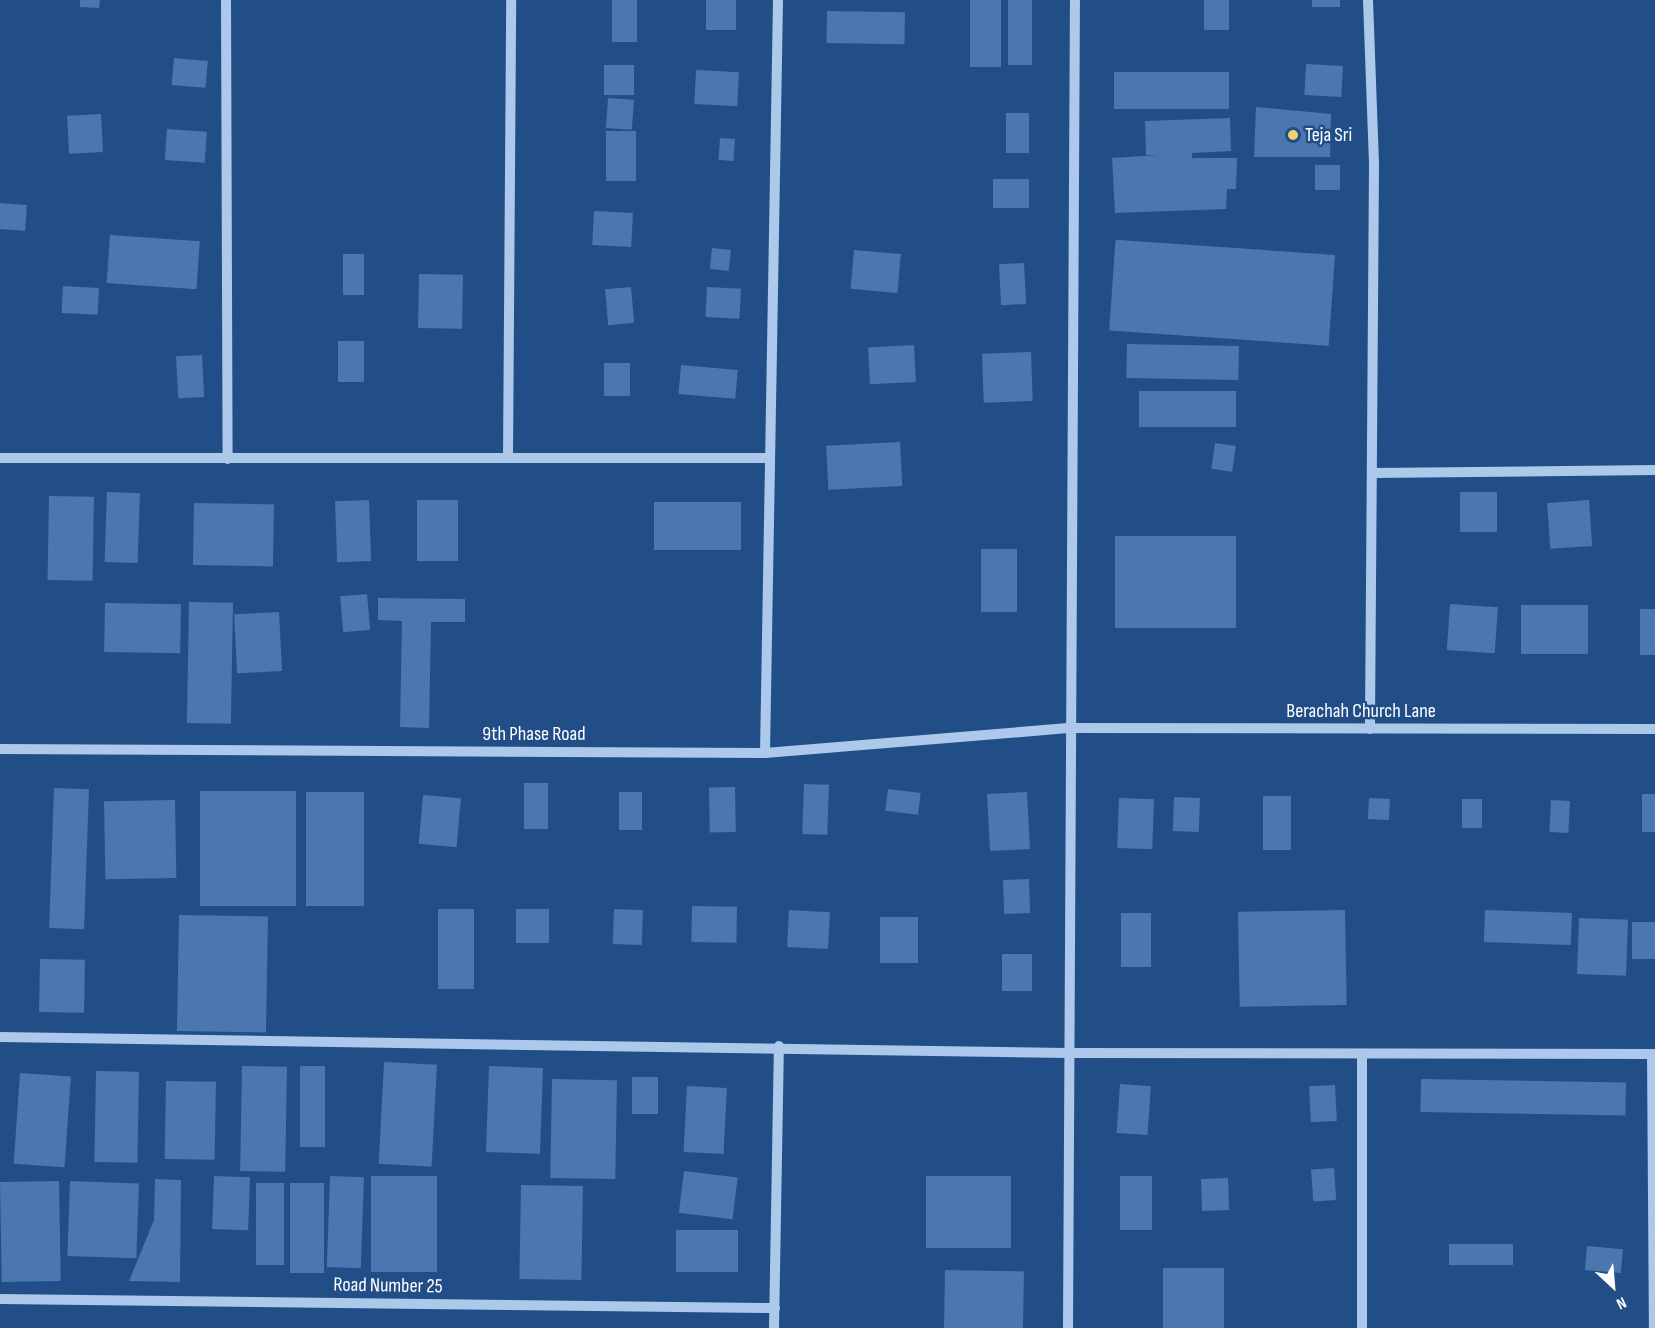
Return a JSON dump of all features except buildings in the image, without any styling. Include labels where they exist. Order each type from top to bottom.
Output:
[{"type":"street","points":[[226,0],[228,459]]},
{"type":"street","points":[[508,459],[511,0]]},
{"type":"street","points":[[765,753],[778,0]]},
{"type":"street","points":[[1068,1328],[1068,728],[1075,0]]},
{"type":"street","points":[[1368,0],[1372,473],[1370,729]]},
{"type":"street","points":[[0,458],[769,458]]},
{"type":"street","points":[[1372,473],[1655,470]]},
{"type":"street","name":"Berachah Church Lane","points":[[1068,728],[1655,729]]},
{"type":"street","name":"9th Phase Road","points":[[0,749],[765,753],[1068,728]]},
{"type":"street","points":[[0,1037],[779,1046],[1068,1053],[1653,1054],[1654,1328]]},
{"type":"street","points":[[774,1328],[779,1046]]},
{"type":"street","points":[[1362,1053],[1362,1328]]},
{"type":"street","name":"Road Number 25","points":[[0,1299],[775,1308]]},
{"type":"place","name":"Teja Sri","points":[[1293,135]]}]
